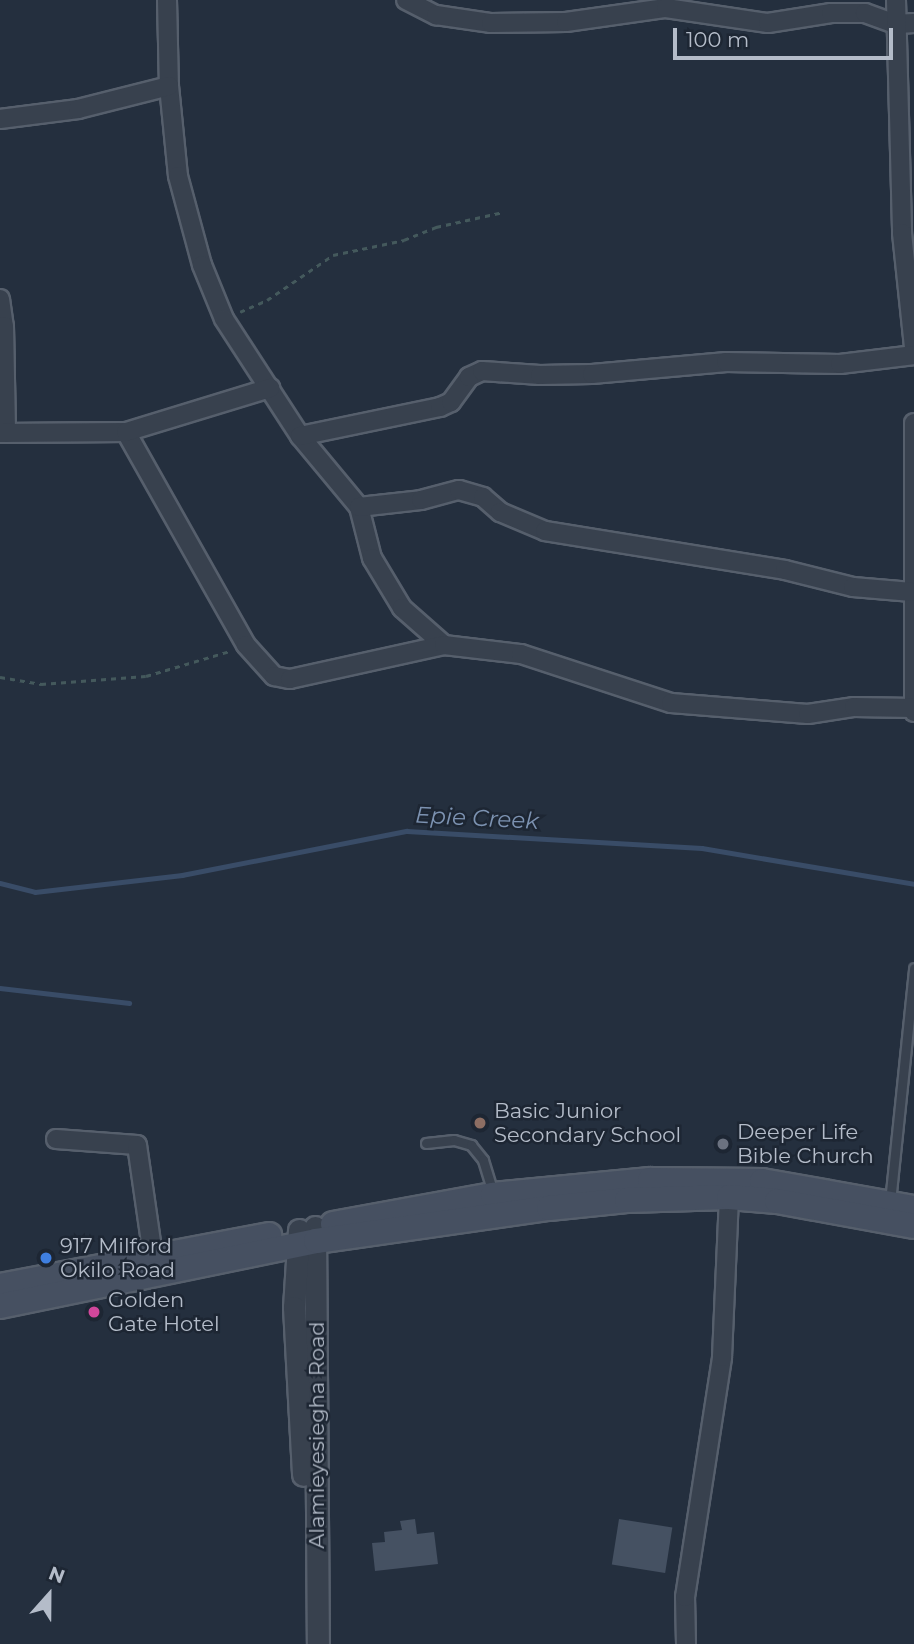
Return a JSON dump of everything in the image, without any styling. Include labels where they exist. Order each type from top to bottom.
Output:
[{"type":"main road","points":[[0,1306],[493,1195],[650,1180],[762,1181],[914,1208]]},
{"type":"main road","points":[[0,1286],[153,1256],[627,1200],[729,1197],[777,1201],[914,1226]]},
{"type":"street","points":[[167,0],[169,86],[178,176],[202,265],[224,319],[300,436],[359,507],[372,558],[402,608],[444,645]]},
{"type":"street","points":[[406,0],[436,15],[491,23],[566,22],[666,8],[768,23],[831,13],[865,13],[905,23]]},
{"type":"street","points":[[896,0],[905,23],[908,232],[914,347]]},
{"type":"street","points":[[0,119],[78,109],[169,86]]},
{"type":"street","points":[[0,299],[3,433],[126,432],[270,388]]},
{"type":"street","points":[[300,436],[440,407],[451,402],[469,377],[482,371],[540,376],[726,362],[840,364],[914,355]]},
{"type":"street","points":[[126,432],[246,645],[274,676],[290,679],[444,645],[521,654],[671,703],[808,713],[854,707],[914,710],[914,423]]},
{"type":"street","points":[[359,507],[421,500],[459,490],[483,498],[500,512],[545,531],[785,570],[853,587],[912,593]]},
{"type":"street","points":[[56,1139],[137,1145],[153,1256]]},
{"type":"street","points":[[687,1644],[685,1597],[722,1357],[729,1197]]},
{"type":"street","name":"Alamieyesiegha Road","points":[[307,1236],[294,1307],[306,1515],[307,1644]]},
{"type":"street","name":"Alamieyesiegha Road","points":[[307,1236],[318,1644]]},
{"type":"lane","points":[[890,1202],[914,968]]},
{"type":"lane","points":[[426,1143],[454,1140],[471,1145],[483,1160],[493,1195]]},
{"type":"path","points":[[224,319],[267,300],[333,256],[404,240],[436,228],[503,212]]},
{"type":"path","points":[[0,677],[41,684],[146,676],[200,662],[246,645]]},
{"type":"building","points":[[415,1519],[417,1534],[434,1532],[438,1564],[375,1571],[372,1543],[385,1542],[384,1532],[402,1530],[400,1521]]},
{"type":"building","points":[[619,1519],[672,1527],[665,1573],[612,1564]]},
{"type":"waterway","name":"Epie Creek","points":[[0,883],[35,892],[182,875],[407,831],[702,848],[914,884]]},
{"type":"waterway","points":[[0,988],[129,1003]]},
{"type":"place","name":"Basic Junior Secondary School","points":[[480,1123]]},
{"type":"place","name":"Deeper Life Bible Church","points":[[723,1144]]},
{"type":"place","name":"917 Milford Okilo Road","points":[[46,1258]]},
{"type":"place","name":"Golden Gate Hotel","points":[[94,1312]]}]
